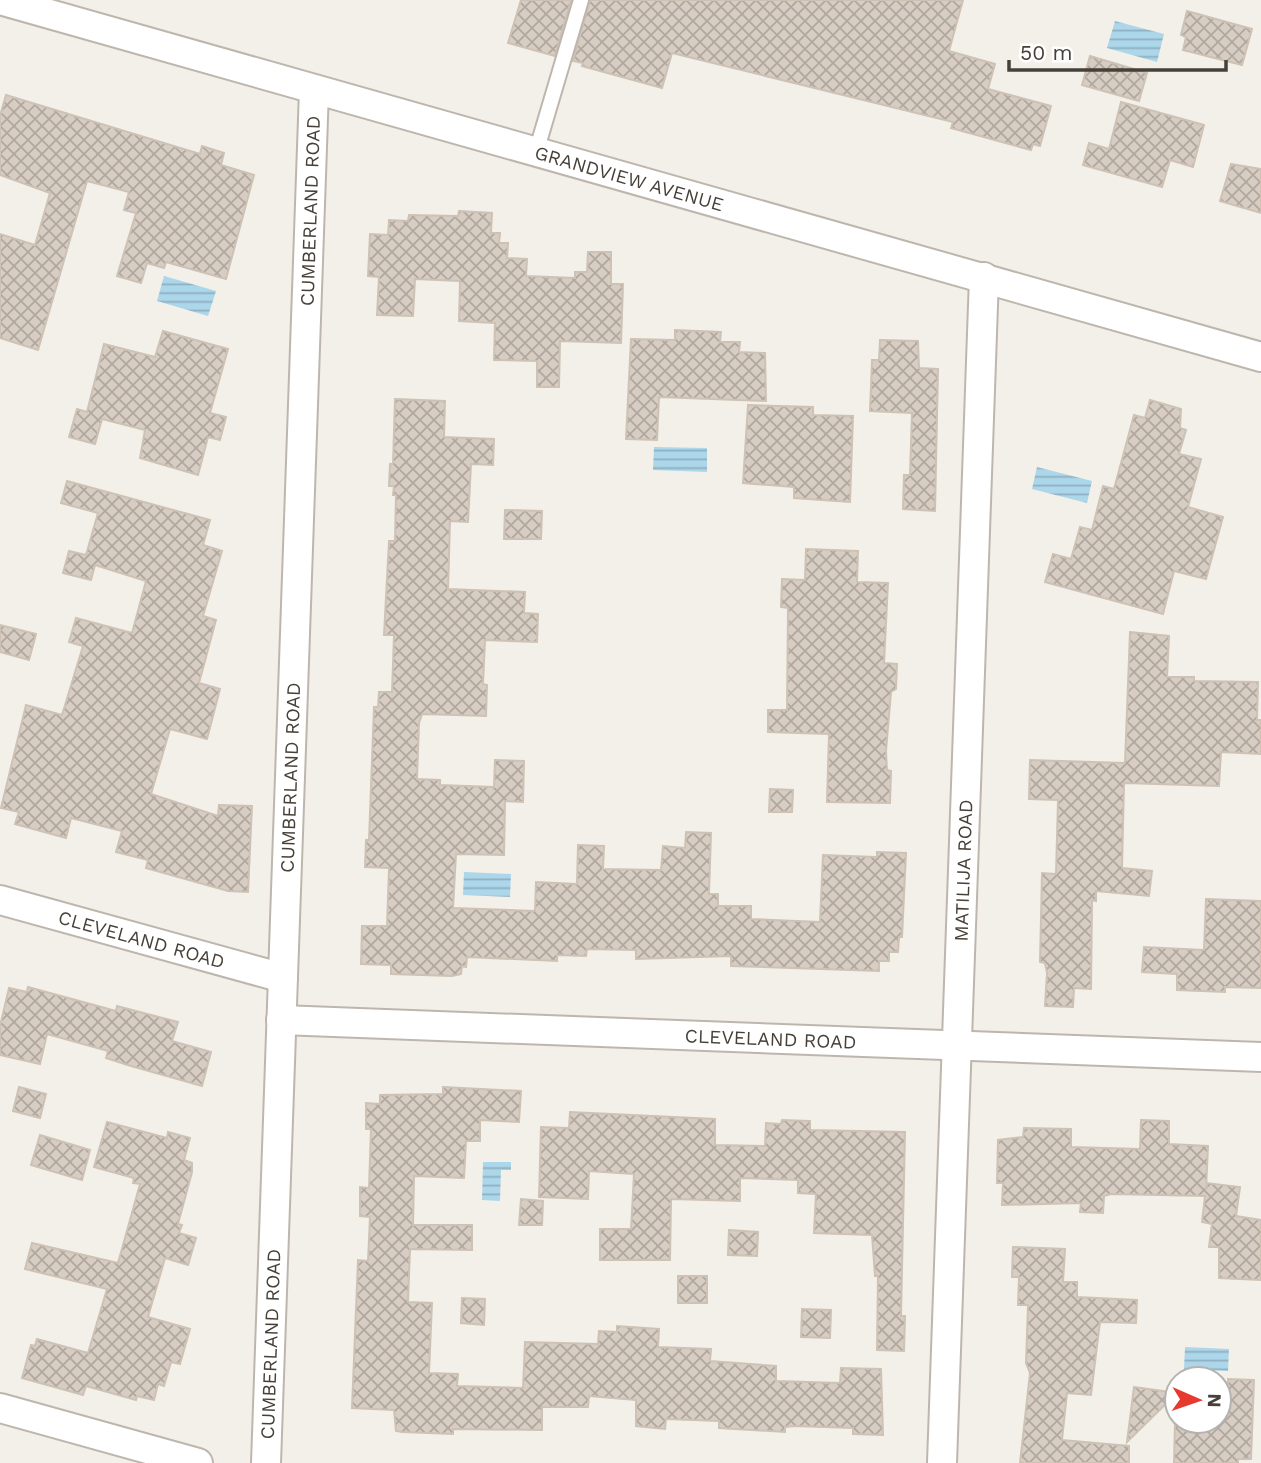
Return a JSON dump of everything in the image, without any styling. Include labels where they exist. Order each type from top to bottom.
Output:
[{"type":"street","name":"GRANDVIEW AVENUE","points":[[0,0],[1261,357]]},
{"type":"street","name":"CUMBERLAND ROAD","points":[[266,1463],[314,90]]},
{"type":"street","name":"MATILIJA ROAD","points":[[942,1463],[984,277]]},
{"type":"street","name":"CLEVELAND ROAD","points":[[0,900],[283,978]]},
{"type":"street","name":"CLEVELAND ROAD","points":[[281,1020],[1261,1056]]},
{"type":"street","points":[[0,1408],[198,1463]]},
{"type":"lane","points":[[536,152],[581,0]]},
{"type":"water","points":[[1115,21],[1164,34],[1157,62],[1107,48]]},
{"type":"water","points":[[164,276],[216,291],[208,316],[157,301]]},
{"type":"water","points":[[654,447],[707,448],[707,472],[653,470]]},
{"type":"water","points":[[1037,467],[1092,481],[1087,503],[1032,489]]},
{"type":"water","points":[[464,872],[511,874],[510,897],[463,895]]},
{"type":"water","points":[[483,1162],[511,1162],[511,1170],[501,1170],[500,1201],[482,1200]]},
{"type":"water","points":[[1185,1347],[1229,1349],[1228,1365],[1184,1365]]},
{"type":"building","points":[[521,0],[571,0],[555,56],[508,43]]},
{"type":"building","points":[[590,0],[963,0],[949,51],[995,64],[988,89],[1051,106],[1040,146],[1033,144],[1031,150],[951,128],[953,122],[672,53],[662,88],[582,66],[583,63],[573,61]]},
{"type":"building","points":[[1187,11],[1252,29],[1242,65],[1183,50],[1186,37],[1181,35]]},
{"type":"building","points":[[1090,56],[1147,73],[1139,101],[1082,85]]},
{"type":"building","points":[[6,95],[200,154],[202,146],[224,153],[221,165],[254,175],[226,279],[166,262],[164,268],[147,263],[141,283],[117,276],[136,213],[124,210],[129,192],[87,181],[38,350],[0,338],[0,234],[35,245],[50,193],[0,175],[0,116]]},
{"type":"building","points":[[1121,102],[1204,125],[1193,167],[1170,160],[1162,187],[1083,165],[1089,143],[1109,149]]},
{"type":"building","points":[[1231,164],[1261,169],[1261,213],[1220,201]]},
{"type":"building","points":[[459,211],[492,213],[491,233],[500,233],[499,243],[508,243],[507,258],[527,259],[526,276],[575,278],[575,272],[587,272],[588,252],[611,252],[611,284],[623,284],[621,343],[560,341],[559,387],[537,387],[537,361],[494,360],[495,323],[459,321],[460,281],[415,279],[413,316],[377,315],[379,277],[368,276],[370,234],[388,235],[389,220],[408,221],[409,215],[458,216]]},
{"type":"building","points":[[675,330],[721,332],[720,342],[740,342],[739,352],[765,353],[766,401],[659,397],[657,440],[626,439],[631,339],[675,340]]},
{"type":"building","points":[[163,331],[228,349],[210,413],[226,417],[220,440],[208,437],[198,475],[140,458],[145,430],[102,419],[95,444],[69,437],[77,409],[87,412],[104,344],[155,357]]},
{"type":"building","points":[[880,340],[918,341],[919,368],[938,369],[935,511],[903,509],[904,475],[910,475],[912,413],[870,411],[872,360],[879,360]]},
{"type":"building","points":[[395,399],[445,401],[444,437],[494,439],[493,465],[471,464],[468,522],[450,521],[448,589],[525,592],[524,613],[538,614],[537,642],[485,640],[483,684],[487,685],[486,716],[422,714],[419,723],[417,779],[440,780],[440,785],[494,787],[495,760],[524,761],[523,802],[505,801],[504,855],[456,854],[453,908],[535,911],[536,882],[577,884],[578,845],[604,846],[603,869],[661,870],[663,846],[685,848],[686,832],[711,833],[709,894],[718,894],[718,906],[751,906],[751,919],[820,922],[823,855],[877,857],[877,852],[906,853],[902,937],[899,937],[898,952],[889,952],[889,961],[879,961],[879,971],[731,966],[731,956],[636,959],[636,950],[587,949],[586,956],[557,955],[557,961],[467,957],[466,967],[462,966],[461,974],[452,976],[391,974],[391,965],[361,964],[362,926],[387,926],[389,868],[365,867],[366,840],[369,840],[374,707],[378,707],[379,692],[392,692],[394,635],[384,635],[389,541],[395,541],[396,495],[393,495],[394,486],[389,486],[390,464],[393,464]]},
{"type":"building","points":[[1150,400],[1181,409],[1180,428],[1186,430],[1179,454],[1201,459],[1188,507],[1223,517],[1206,579],[1174,571],[1163,614],[1045,582],[1053,554],[1071,559],[1080,527],[1092,530],[1103,486],[1114,489],[1134,415],[1145,418]]},
{"type":"building","points":[[748,405],[813,407],[813,415],[853,416],[850,502],[794,498],[794,487],[743,483]]},
{"type":"building","points":[[67,481],[210,520],[203,545],[222,551],[203,616],[216,620],[199,683],[220,689],[207,739],[170,729],[151,794],[218,816],[219,805],[252,806],[248,892],[228,891],[146,868],[148,860],[116,852],[122,831],[71,818],[66,838],[15,824],[19,812],[1,808],[26,705],[62,715],[83,646],[69,642],[76,618],[132,633],[146,581],[95,565],[91,580],[63,573],[69,551],[86,555],[98,513],[61,503]]},
{"type":"building","points":[[505,510],[542,511],[541,539],[504,539]]},
{"type":"building","points":[[806,549],[858,551],[857,582],[888,583],[884,663],[897,664],[896,689],[891,692],[886,751],[887,770],[891,771],[890,803],[827,802],[829,734],[768,732],[768,710],[787,710],[788,608],[781,607],[782,579],[805,580]]},
{"type":"building","points":[[0,625],[36,634],[29,660],[0,652]]},
{"type":"building","points":[[1130,632],[1169,636],[1167,677],[1194,677],[1194,681],[1258,682],[1257,720],[1261,720],[1261,754],[1221,752],[1219,786],[1124,783],[1122,868],[1152,871],[1149,896],[1096,891],[1096,901],[1092,900],[1091,989],[1074,988],[1073,1007],[1045,1006],[1047,973],[1045,963],[1040,962],[1042,873],[1056,874],[1058,800],[1029,799],[1030,760],[1125,763]]},
{"type":"building","points":[[770,789],[793,790],[792,812],[769,812]]},
{"type":"building","points":[[1206,899],[1261,901],[1261,988],[1225,987],[1225,992],[1177,990],[1177,974],[1142,972],[1144,947],[1204,950]]},
{"type":"building","points":[[28,987],[116,1011],[117,1006],[178,1022],[172,1041],[211,1052],[202,1086],[106,1058],[108,1051],[47,1034],[40,1064],[0,1055],[0,1026],[9,988],[27,992]]},
{"type":"building","points":[[19,1087],[46,1094],[40,1118],[13,1111]]},
{"type":"building","points":[[443,1087],[521,1091],[519,1122],[480,1120],[480,1141],[466,1141],[464,1178],[414,1176],[413,1225],[472,1225],[472,1250],[410,1249],[408,1302],[432,1303],[429,1373],[458,1374],[457,1386],[523,1388],[525,1342],[598,1344],[599,1331],[617,1332],[617,1326],[659,1329],[658,1347],[711,1349],[710,1361],[776,1366],[776,1381],[840,1383],[841,1368],[881,1369],[883,1435],[853,1434],[853,1428],[794,1426],[785,1427],[785,1432],[719,1428],[719,1421],[666,1419],[665,1429],[636,1426],[636,1400],[589,1396],[588,1407],[542,1407],[542,1430],[453,1429],[453,1434],[402,1432],[396,1431],[394,1410],[352,1408],[358,1260],[368,1261],[370,1217],[360,1216],[360,1187],[369,1188],[371,1129],[366,1129],[366,1103],[380,1104],[380,1095],[443,1094]]},
{"type":"building","points":[[570,1112],[715,1119],[715,1145],[765,1146],[766,1123],[781,1124],[782,1120],[810,1121],[810,1130],[905,1132],[901,1316],[905,1316],[904,1351],[877,1350],[878,1276],[875,1276],[872,1235],[814,1233],[816,1194],[798,1193],[798,1180],[740,1178],[740,1201],[671,1199],[670,1260],[600,1260],[600,1229],[631,1229],[634,1174],[589,1171],[588,1199],[539,1197],[541,1127],[569,1128]]},
{"type":"building","points":[[1141,1120],[1169,1121],[1169,1144],[1208,1146],[1206,1190],[1207,1183],[1240,1187],[1236,1216],[1261,1220],[1261,1280],[1219,1278],[1219,1247],[1209,1247],[1212,1224],[1202,1222],[1205,1196],[1111,1194],[1104,1196],[1103,1213],[1080,1212],[1081,1203],[1002,1205],[1003,1183],[997,1183],[998,1140],[1023,1137],[1024,1128],[1071,1129],[1071,1147],[1140,1149]]},
{"type":"building","points":[[107,1122],[167,1138],[168,1132],[190,1138],[184,1160],[192,1163],[192,1172],[178,1224],[182,1225],[179,1233],[196,1238],[188,1265],[165,1258],[148,1317],[190,1329],[180,1364],[171,1362],[164,1386],[158,1384],[154,1400],[137,1396],[136,1400],[86,1386],[83,1395],[22,1378],[31,1345],[35,1346],[37,1339],[88,1353],[107,1289],[25,1269],[32,1243],[118,1263],[140,1184],[133,1183],[134,1178],[94,1167]]},
{"type":"building","points":[[40,1135],[90,1150],[82,1180],[31,1165]]},
{"type":"building","points":[[521,1199],[543,1201],[542,1225],[519,1225]]},
{"type":"building","points":[[729,1230],[758,1232],[757,1256],[728,1255]]},
{"type":"building","points":[[1013,1247],[1065,1249],[1063,1282],[1077,1282],[1077,1297],[1137,1300],[1136,1323],[1100,1322],[1091,1395],[1067,1393],[1062,1440],[1129,1446],[1129,1463],[1020,1463],[1030,1373],[1026,1363],[1028,1305],[1018,1305],[1019,1277],[1012,1277]]},
{"type":"building","points":[[678,1276],[707,1276],[707,1303],[678,1303]]},
{"type":"building","points":[[462,1298],[485,1299],[484,1325],[461,1323]]},
{"type":"building","points":[[802,1309],[831,1310],[830,1338],[801,1337]]},
{"type":"building","points":[[1233,1379],[1254,1380],[1251,1459],[1238,1459],[1238,1463],[1174,1463],[1175,1435],[1233,1435]]},
{"type":"building","points":[[1134,1387],[1163,1391],[1163,1407],[1127,1442]]}]
